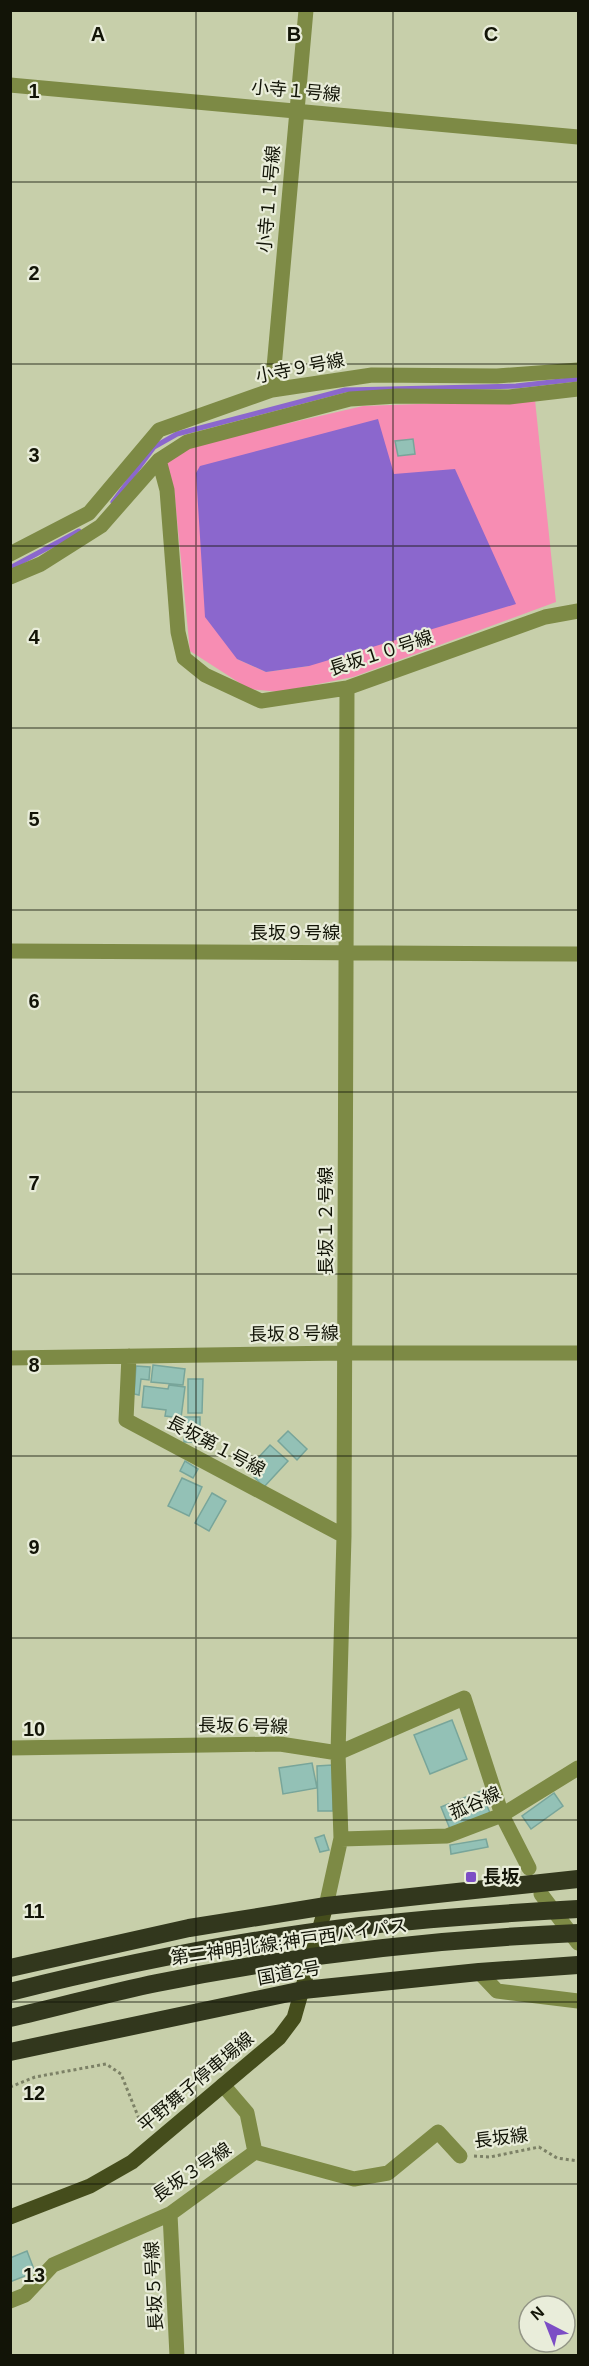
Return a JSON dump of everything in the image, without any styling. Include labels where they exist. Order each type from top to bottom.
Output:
[{"type":"highway","points":[[10,1968],[189,1928],[326,1906],[579,1878]]},
{"type":"highway","name":"第二神明北線;神戸西バイパス","points":[[10,1992],[154,1958],[348,1928],[479,1915],[579,1909]]},
{"type":"highway","name":"第二神明北線;神戸西バイパス","points":[[10,2018],[156,1983],[250,1966],[366,1949],[574,1928]]},
{"type":"highway","name":"国道2号","points":[[10,2052],[303,1990],[479,1972],[579,1965]]},
{"type":"main road","name":"平野舞子停車場線","points":[[10,2217],[90,2186],[132,2162],[279,2038],[294,2018],[326,1906]]},
{"type":"street","name":"小寺１１号線","points":[[272,390],[306,10]]},
{"type":"street","name":"小寺１号線","points":[[10,86],[579,137]]},
{"type":"street","name":"小寺９号線","points":[[10,554],[89,513],[159,430],[272,390],[372,375],[398,386],[579,370]]},
{"type":"street","points":[[10,577],[41,564],[101,526],[159,460],[187,442],[398,386],[509,397],[579,389]]},
{"type":"street","name":"長坂１０号線","points":[[159,460],[167,490],[178,632],[184,658],[205,675],[261,700],[347,688],[545,617],[579,611]]},
{"type":"street","name":"長坂１２号線","points":[[326,1906],[341,1839],[338,1753],[344,1536],[347,688]]},
{"type":"street","name":"長坂９号線","points":[[10,951],[579,954]]},
{"type":"street","name":"長坂８号線","points":[[10,1358],[344,1353],[579,1353]]},
{"type":"street","name":"長坂第１号線","points":[[129,1356],[126,1420],[344,1536]]},
{"type":"street","points":[[338,1753],[464,1698],[502,1815],[529,1868]]},
{"type":"street","name":"長坂６号線","points":[[10,1748],[280,1744],[338,1753]]},
{"type":"street","name":"菰谷線","points":[[341,1839],[447,1836],[502,1815],[579,1768]]},
{"type":"street","points":[[541,1894],[574,1928],[579,1943]]},
{"type":"street","points":[[479,1972],[497,1991],[579,2001]]},
{"type":"street","points":[[223,2085],[247,2113],[255,2152]]},
{"type":"street","name":"長坂３号線","points":[[10,2301],[25,2295],[53,2265],[170,2214],[255,2152],[354,2179],[388,2173],[438,2132],[460,2156]]},
{"type":"street","name":"長坂５号線","points":[[170,2214],[177,2355]]},
{"type":"path","points":[[10,2087],[35,2077],[106,2064],[121,2074],[150,2146]]},
{"type":"path","name":"長坂線","points":[[460,2156],[490,2157],[539,2147],[557,2158],[579,2161]]},
{"type":"shaded area","points":[[535,400],[556,602],[353,677],[279,692],[249,689],[190,651],[174,489],[166,460],[190,446],[363,406]],"holes":[[[237,659],[309,666],[266,672]]]},
{"type":"shaded area","points":[[378,419],[394,474],[455,469],[516,604],[309,666],[266,672],[237,659],[205,617],[196,473],[200,466]]},
{"type":"building","points":[[413,439],[415,454],[398,456],[395,441]]},
{"type":"building","points":[[153,1365],[185,1369],[183,1385],[151,1382]]},
{"type":"building","points":[[136,1366],[150,1367],[149,1380],[141,1379],[139,1395],[134,1394]]},
{"type":"building","points":[[188,1379],[203,1379],[202,1413],[188,1413]]},
{"type":"building","points":[[169,1385],[185,1387],[181,1418],[165,1416],[166,1410],[142,1407],[144,1386],[168,1389]]},
{"type":"building","points":[[184,1417],[200,1417],[200,1442],[184,1442]]},
{"type":"building","points":[[288,1431],[307,1449],[297,1460],[278,1441]]},
{"type":"building","points":[[270,1445],[288,1461],[264,1487],[247,1470]]},
{"type":"building","points":[[185,1461],[198,1469],[193,1478],[180,1471]]},
{"type":"building","points":[[182,1478],[202,1487],[189,1516],[168,1506]]},
{"type":"building","points":[[212,1493],[226,1501],[209,1531],[195,1523]]},
{"type":"building","points":[[452,1720],[467,1759],[430,1774],[414,1735]]},
{"type":"building","points":[[312,1763],[317,1788],[283,1794],[279,1768]]},
{"type":"building","points":[[332,1765],[333,1811],[318,1811],[317,1766]]},
{"type":"building","points":[[481,1791],[490,1813],[450,1829],[441,1807]]},
{"type":"building","points":[[554,1793],[563,1806],[531,1829],[522,1816]]},
{"type":"building","points":[[324,1835],[329,1850],[320,1852],[315,1838]]},
{"type":"building","points":[[486,1839],[488,1847],[451,1854],[450,1845]]},
{"type":"building","points":[[27,2251],[35,2272],[10,2282],[10,2258]]},
{"type":"waterway","points":[[113,502],[154,447],[177,434],[345,390],[516,386],[578,379]]},
{"type":"waterway","points":[[10,568],[79,531]]},
{"type":"place","name":"長坂","points":[[471,1877]]}]
